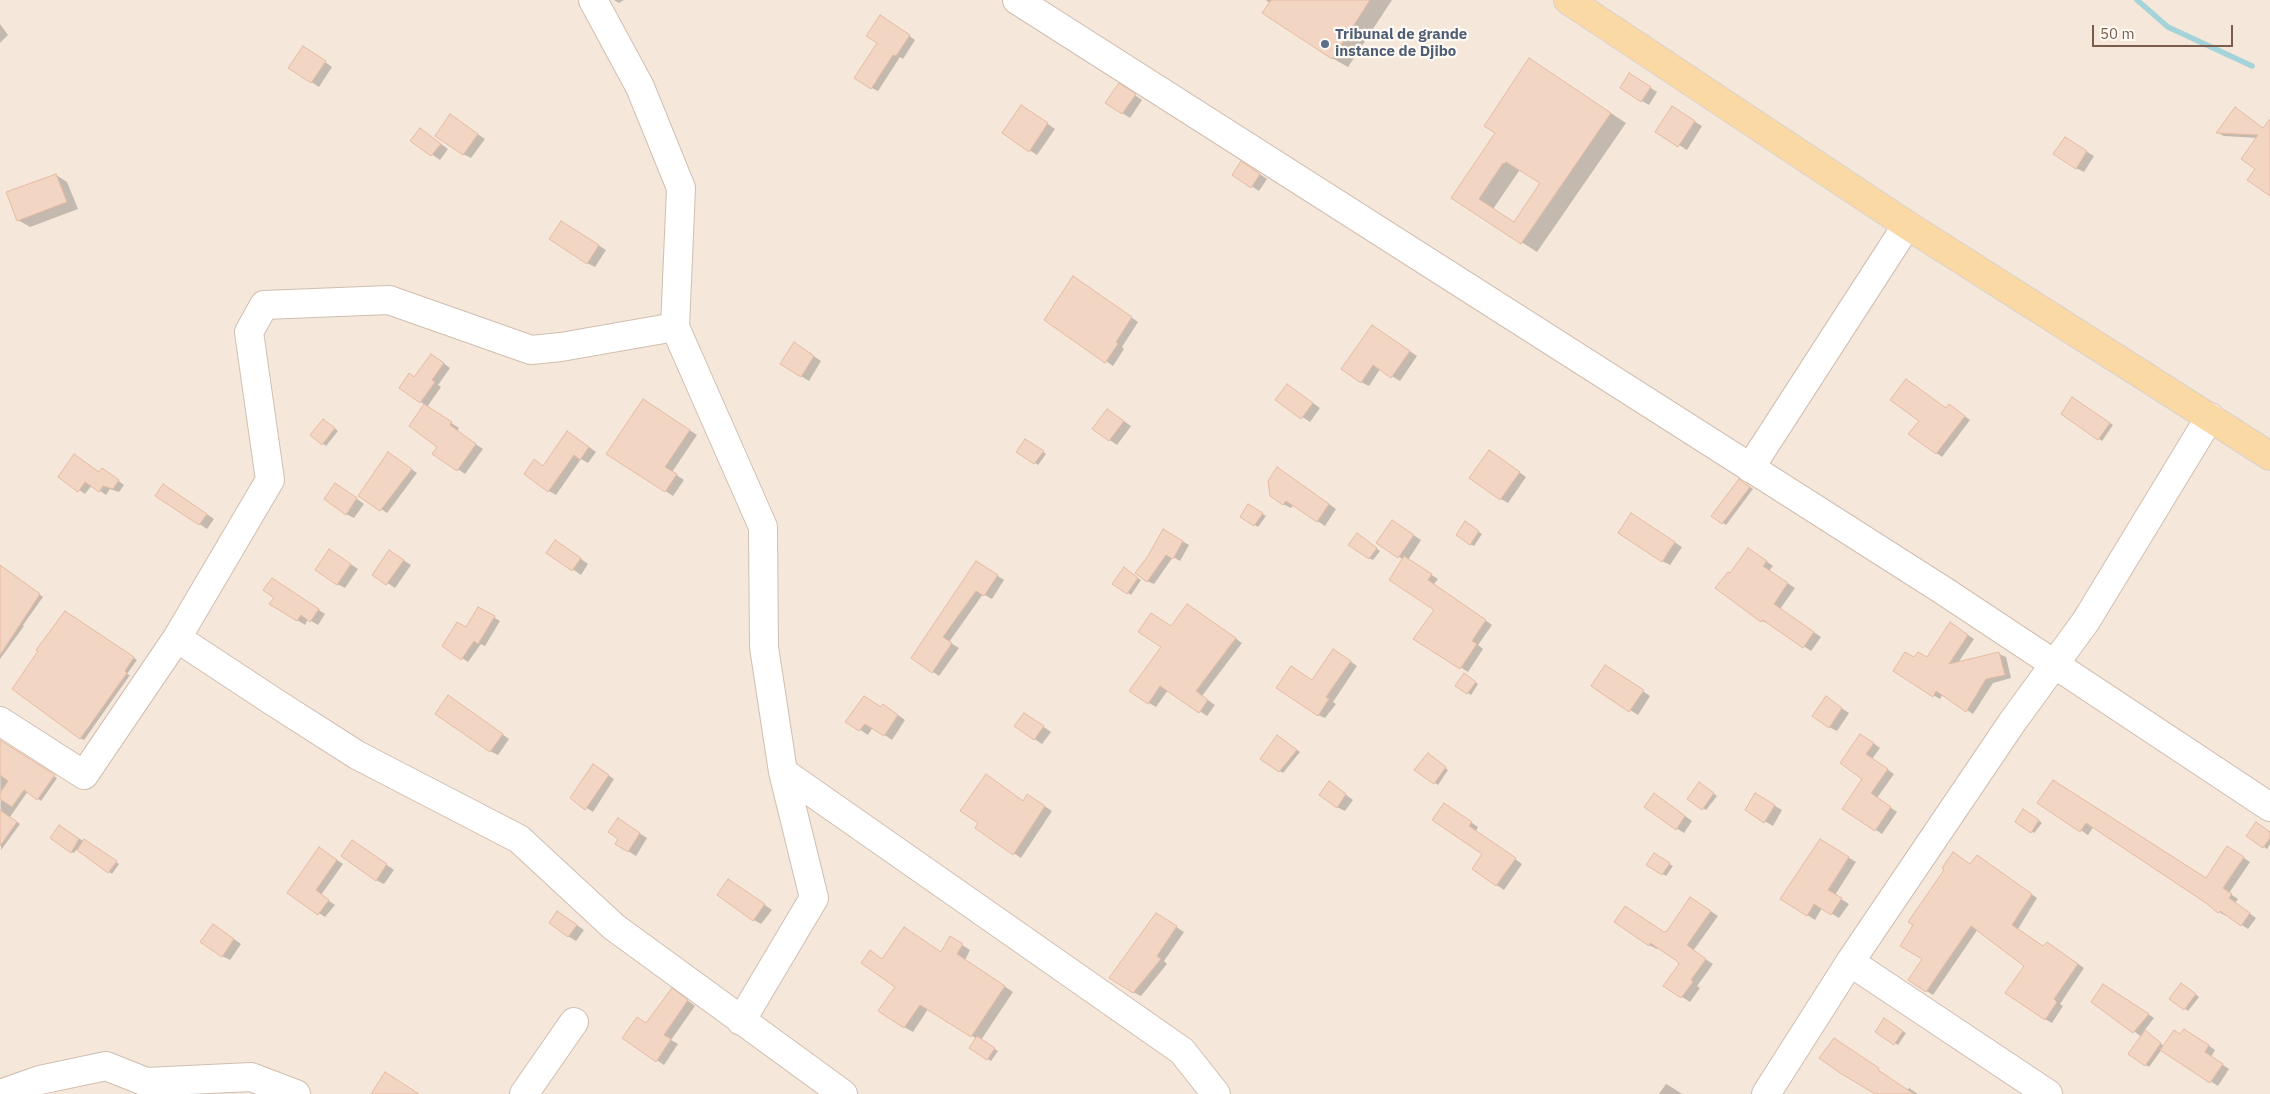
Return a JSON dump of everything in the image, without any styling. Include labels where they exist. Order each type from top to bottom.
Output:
[{"type":"main road","points":[[1568,0],[1907,225],[2270,456]]},
{"type":"street","points":[[593,0],[640,87],[680,188],[676,327],[763,527],[764,647],[783,772],[814,898],[741,1021]]},
{"type":"street","points":[[1016,0],[2055,664],[2270,807]]},
{"type":"street","points":[[1750,468],[1907,225]]},
{"type":"street","points":[[0,721],[84,775],[177,638],[270,480],[249,332],[264,305],[389,300],[531,350],[561,347],[676,327]]},
{"type":"street","points":[[1766,1094],[1850,962],[2013,721],[2086,621],[2210,417]]},
{"type":"street","points":[[177,638],[358,755],[519,838],[614,927],[843,1094]]},
{"type":"street","points":[[783,772],[1182,1051],[1216,1094]]},
{"type":"street","points":[[1850,962],[2048,1094]]},
{"type":"street","points":[[524,1094],[574,1022]]},
{"type":"street","points":[[0,1094],[40,1080],[106,1066],[146,1082],[251,1078],[296,1094]]},
{"type":"shaded area","points":[[0,0],[2270,0],[2270,1094],[0,1094]]},
{"type":"building","name":"Tribunal de grande instance de Djibo","points":[[1271,0],[1370,0],[1332,59],[1262,13]]},
{"type":"building","points":[[880,15],[910,35],[896,56],[893,55],[871,89],[854,78],[877,43],[866,36]]},
{"type":"building","points":[[303,46],[326,61],[311,83],[288,68]]},
{"type":"building","points":[[1529,58],[1611,113],[1521,244],[1451,198],[1495,133],[1484,126]],"holes":[[[1506,162],[1540,183],[1514,222],[1479,199],[1503,163]]]},
{"type":"building","points":[[1629,73],[1651,87],[1641,102],[1620,88]]},
{"type":"building","points":[[1119,83],[1136,94],[1122,114],[1105,103]]},
{"type":"building","points":[[1021,105],[1048,123],[1029,152],[1002,133]]},
{"type":"building","points":[[1672,106],[1695,121],[1678,147],[1655,132]]},
{"type":"building","points":[[2235,107],[2263,128],[2270,119],[2270,196],[2247,180],[2255,169],[2241,159],[2258,135],[2216,133]]},
{"type":"building","points":[[450,114],[478,134],[463,155],[435,136]]},
{"type":"building","points":[[420,128],[441,144],[431,156],[410,141]]},
{"type":"building","points":[[2065,137],[2087,151],[2076,169],[2053,154]]},
{"type":"building","points":[[1241,161],[1260,174],[1251,188],[1232,175]]},
{"type":"building","points":[[56,174],[67,202],[17,221],[6,192]]},
{"type":"building","points":[[561,221],[599,245],[587,264],[549,239]]},
{"type":"building","points":[[1073,276],[1132,317],[1116,342],[1118,344],[1105,363],[1044,320]]},
{"type":"building","points":[[1372,325],[1410,351],[1391,378],[1373,365],[1361,383],[1341,369]]},
{"type":"building","points":[[794,342],[814,356],[801,377],[780,364]]},
{"type":"building","points":[[431,354],[444,363],[432,380],[435,382],[420,403],[399,388],[409,373],[414,377]]},
{"type":"building","points":[[1906,379],[1946,408],[1949,404],[1965,416],[1936,454],[1908,434],[1919,421],[1890,400]]},
{"type":"building","points":[[1287,384],[1313,403],[1301,419],[1275,400]]},
{"type":"building","points":[[2072,397],[2110,423],[2098,440],[2061,414]]},
{"type":"building","points":[[643,399],[690,430],[665,467],[677,474],[665,492],[606,454]]},
{"type":"building","points":[[424,404],[452,422],[450,425],[476,444],[457,471],[432,454],[437,447],[409,426]]},
{"type":"building","points":[[1107,409],[1124,421],[1109,441],[1092,429]]},
{"type":"building","points":[[323,419],[335,428],[322,445],[310,435]]},
{"type":"building","points":[[567,431],[589,447],[580,460],[574,455],[548,492],[524,474],[534,459],[543,466]]},
{"type":"building","points":[[1025,439],[1044,451],[1034,464],[1016,452]]},
{"type":"building","points":[[1489,450],[1520,472],[1500,500],[1469,478]]},
{"type":"building","points":[[388,452],[412,469],[380,511],[358,496]]},
{"type":"building","points":[[74,454],[99,472],[102,468],[119,480],[113,489],[103,486],[99,492],[85,482],[78,492],[58,477]]},
{"type":"building","points":[[1277,467],[1329,504],[1317,522],[1286,501],[1283,505],[1270,496],[1268,481]]},
{"type":"building","points":[[1739,479],[1750,487],[1722,524],[1711,516]]},
{"type":"building","points":[[335,483],[357,498],[346,515],[324,499]]},
{"type":"building","points":[[163,484],[207,514],[199,525],[155,496]]},
{"type":"building","points":[[1248,504],[1263,513],[1254,526],[1240,517]]},
{"type":"building","points":[[1631,513],[1675,542],[1662,562],[1618,533]]},
{"type":"building","points":[[1392,520],[1414,535],[1398,558],[1376,543]]},
{"type":"building","points":[[1465,521],[1479,531],[1470,545],[1456,535]]},
{"type":"building","points":[[1163,529],[1183,541],[1173,559],[1166,555],[1147,582],[1135,573],[1148,556]]},
{"type":"building","points":[[1357,533],[1377,548],[1369,559],[1348,545]]},
{"type":"building","points":[[555,540],[581,558],[572,571],[546,553]]},
{"type":"building","points":[[1748,548],[1767,561],[1763,566],[1788,583],[1774,604],[1814,632],[1803,648],[1763,620],[1761,622],[1715,588],[1728,572],[1730,573]]},
{"type":"building","points":[[329,549],[351,564],[337,585],[315,570]]},
{"type":"building","points":[[389,550],[404,560],[386,585],[372,575]]},
{"type":"building","points":[[1404,556],[1432,574],[1428,580],[1486,620],[1472,641],[1477,644],[1460,669],[1413,639],[1434,610],[1389,580]]},
{"type":"building","points":[[976,561],[998,575],[984,596],[976,591],[943,637],[952,643],[932,673],[911,658]]},
{"type":"building","points":[[0,565],[40,594],[0,655]]},
{"type":"building","points":[[1124,567],[1138,578],[1127,594],[1112,584]]},
{"type":"building","points":[[272,578],[319,609],[310,622],[301,615],[297,621],[269,604],[274,598],[263,590]]},
{"type":"building","points":[[1187,604],[1236,638],[1196,691],[1208,700],[1199,713],[1160,686],[1148,704],[1129,691],[1161,647],[1138,632],[1151,613],[1171,626]]},
{"type":"building","points":[[478,607],[495,616],[478,644],[474,641],[461,660],[442,646],[457,622],[466,627]]},
{"type":"building","points":[[65,611],[134,657],[125,671],[127,673],[80,739],[12,689],[38,651],[36,650]]},
{"type":"building","points":[[1950,622],[1968,635],[1949,664],[1999,652],[2005,675],[1986,679],[1966,712],[1936,691],[1933,697],[1893,671],[1905,652],[1914,657],[1918,652],[1927,657]]},
{"type":"building","points":[[1333,649],[1351,661],[1326,697],[1329,699],[1318,716],[1276,688],[1291,666],[1312,680]]},
{"type":"building","points":[[1605,665],[1644,690],[1629,712],[1591,686]]},
{"type":"building","points":[[1464,673],[1476,682],[1467,694],[1455,686]]},
{"type":"building","points":[[448,695],[503,734],[490,752],[435,714]]},
{"type":"building","points":[[864,696],[881,707],[883,704],[898,715],[884,736],[865,724],[859,731],[845,722]]},
{"type":"building","points":[[1826,696],[1842,708],[1829,728],[1812,716]]},
{"type":"building","points":[[1024,713],[1044,726],[1034,740],[1014,726]]},
{"type":"building","points":[[1860,734],[1874,743],[1866,754],[1888,769],[1871,793],[1891,807],[1875,831],[1842,809],[1862,779],[1840,763]]},
{"type":"building","points":[[1277,735],[1297,750],[1279,772],[1260,759]]},
{"type":"building","points":[[0,740],[55,775],[37,800],[24,790],[12,807],[0,799],[0,793],[8,781],[0,775]]},
{"type":"building","points":[[1428,753],[1446,767],[1434,784],[1414,770]]},
{"type":"building","points":[[593,764],[609,775],[585,810],[570,798]]},
{"type":"building","points":[[986,774],[1023,801],[1027,794],[1045,806],[1013,855],[975,828],[978,823],[960,811]]},
{"type":"building","points":[[2053,780],[2206,878],[2227,846],[2244,857],[2223,888],[2232,894],[2229,898],[2250,913],[2241,926],[2220,911],[2218,913],[2206,903],[2086,823],[2080,832],[2037,803]]},
{"type":"building","points":[[1329,781],[1346,794],[1337,808],[1319,795]]},
{"type":"building","points":[[1699,782],[1714,793],[1702,810],[1687,799]]},
{"type":"building","points":[[1654,793],[1685,816],[1676,830],[1644,807]]},
{"type":"building","points":[[1755,793],[1775,805],[1764,823],[1745,810]]},
{"type":"building","points":[[1444,803],[1472,822],[1469,826],[1516,858],[1496,886],[1472,869],[1482,854],[1432,820]]},
{"type":"building","points":[[2023,809],[2039,820],[2031,833],[2015,822]]},
{"type":"building","points":[[0,810],[17,822],[0,846]]},
{"type":"building","points":[[618,818],[640,833],[628,852],[615,844],[618,839],[608,832]]},
{"type":"building","points":[[2256,822],[2270,832],[2270,838],[2263,848],[2246,836]]},
{"type":"building","points":[[59,825],[79,839],[71,853],[50,838]]},
{"type":"building","points":[[84,839],[117,861],[108,873],[77,850]]},
{"type":"building","points":[[1820,839],[1849,857],[1828,890],[1842,898],[1831,915],[1814,904],[1807,916],[1780,899]]},
{"type":"building","points":[[352,840],[387,864],[376,881],[341,856]]},
{"type":"building","points":[[319,847],[337,860],[316,890],[329,900],[318,915],[287,893]]},
{"type":"building","points":[[1953,852],[1970,864],[1977,855],[2032,894],[2012,925],[2043,946],[2047,942],[2078,964],[2054,999],[2057,1002],[2045,1020],[2005,993],[2024,966],[1971,926],[1926,992],[1908,980],[1922,959],[1900,946],[1913,925],[1908,922],[1944,870],[1942,868]]},
{"type":"building","points":[[1654,853],[1670,863],[1662,875],[1646,865]]},
{"type":"building","points":[[728,879],[765,904],[753,921],[717,895]]},
{"type":"building","points":[[1690,897],[1711,911],[1687,945],[1706,959],[1681,998],[1663,986],[1679,964],[1677,961],[1650,943],[1649,946],[1614,922],[1625,906],[1664,932],[1667,931]]},
{"type":"building","points":[[557,911],[577,925],[568,937],[549,923]]},
{"type":"building","points":[[1156,913],[1177,926],[1157,956],[1161,959],[1133,993],[1109,978]]},
{"type":"building","points":[[213,924],[234,939],[222,957],[200,942]]},
{"type":"building","points":[[904,927],[941,952],[950,936],[963,944],[957,954],[1005,986],[971,1037],[920,1005],[904,1028],[878,1011],[895,987],[861,963],[870,950],[882,959]]},
{"type":"building","points":[[2181,983],[2196,994],[2184,1010],[2169,999]]},
{"type":"building","points":[[2103,984],[2149,1014],[2133,1033],[2091,1002]]},
{"type":"building","points":[[672,988],[688,1000],[664,1035],[671,1039],[656,1062],[622,1038],[637,1017],[646,1023]]},
{"type":"building","points":[[1884,1018],[1903,1031],[1894,1045],[1875,1032]]},
{"type":"building","points":[[2184,1029],[2209,1045],[2205,1052],[2223,1064],[2210,1083],[2160,1050],[2174,1030],[2180,1034]]},
{"type":"building","points":[[2145,1030],[2161,1043],[2145,1066],[2128,1054]]},
{"type":"building","points":[[977,1036],[995,1048],[987,1060],[969,1048]]},
{"type":"building","points":[[1834,1038],[1914,1094],[1875,1094],[1840,1073],[1819,1058]]},
{"type":"building","points":[[385,1072],[419,1094],[371,1094]]},
{"type":"waterway","points":[[2137,0],[2168,27],[2252,66]]},
{"type":"place","name":"Tribunal de grande instance de Djibo","points":[[1325,44]]}]
